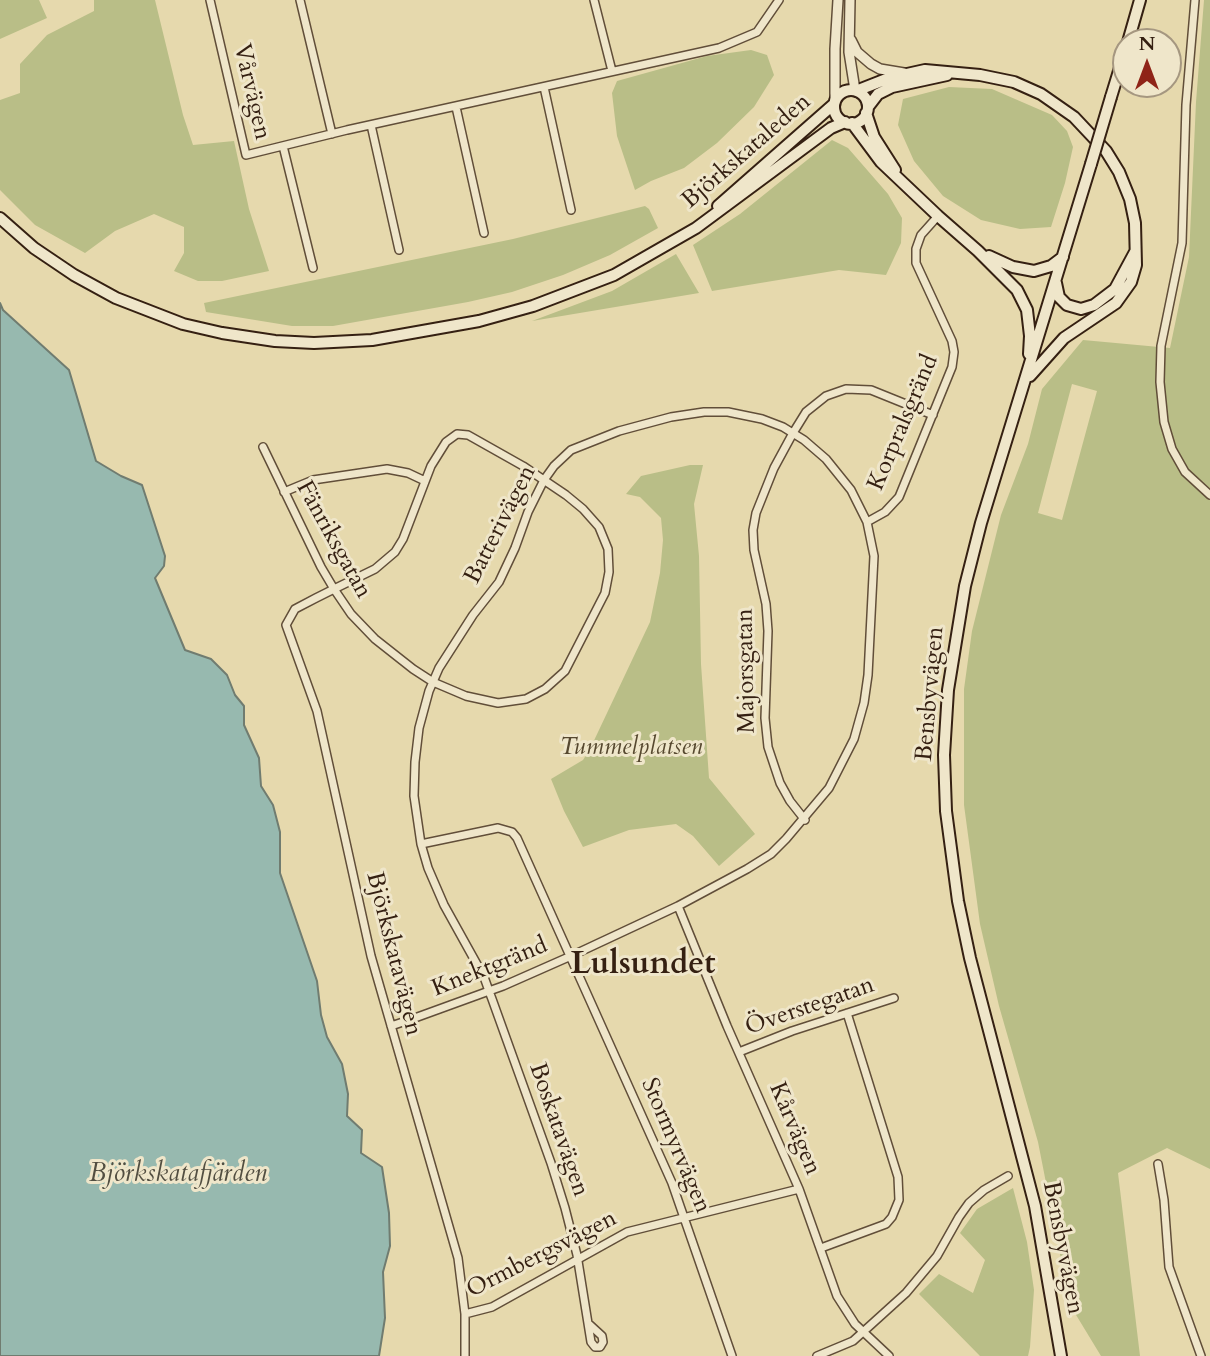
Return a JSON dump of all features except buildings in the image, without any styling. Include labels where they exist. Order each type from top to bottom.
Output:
[{"type":"main road","points":[[1132,28],[1140,0]]},
{"type":"main road","points":[[944,70],[992,76],[1031,89],[1065,109],[1088,130],[1105,151],[1127,190],[1135,223],[1135,270],[1131,282],[1121,299],[1056,345],[1032,373],[1022,391],[1030,336],[1027,310],[1009,280],[938,216],[875,155],[848,123],[836,115],[835,102],[843,92],[855,91],[905,73],[944,70]]},
{"type":"main road","points":[[848,123],[859,122],[878,94],[892,87],[956,73]]},
{"type":"main road","points":[[855,91],[865,97],[874,137],[898,175]]},
{"type":"main road","name":"Bensbyvägen","points":[[1061,1356],[1035,1206],[970,958],[955,879],[946,809],[944,755],[948,690],[964,586],[1112,94]]},
{"type":"main road","name":"Björkskataleden","points":[[687,232],[835,102]]},
{"type":"main road","name":"Björkskataleden","points":[[0,218],[34,248],[74,275],[116,298],[183,324],[275,341],[314,343],[403,336],[514,312],[614,275],[735,201],[831,128],[848,123]]},
{"type":"main road","points":[[978,251],[1025,270],[1044,270],[1063,257]]},
{"type":"main road","points":[[1056,281],[1059,297],[1067,305],[1081,309],[1094,305],[1115,289],[1135,252]]},
{"type":"street","name":"Vårvägen","points":[[210,0],[246,155],[741,41],[757,32],[779,0]]},
{"type":"street","points":[[300,0],[332,134]]},
{"type":"street","points":[[594,0],[612,71]]},
{"type":"street","points":[[835,102],[838,0]]},
{"type":"street","points":[[850,0],[849,52],[855,91]]},
{"type":"street","points":[[1195,0],[1186,105],[1182,243],[1161,346],[1160,382],[1164,422],[1172,449],[1190,478],[1210,495]]},
{"type":"street","points":[[849,31],[852,46],[862,58],[880,69],[905,73]]},
{"type":"street","points":[[544,87],[571,210]]},
{"type":"street","points":[[456,107],[484,233]]},
{"type":"street","points":[[371,125],[399,250]]},
{"type":"street","name":"Vårvägen","points":[[283,146],[313,268]]},
{"type":"street","name":"Korpralsgränd","points":[[866,522],[885,512],[899,496],[952,367],[954,348],[920,275],[916,254],[921,235],[938,216]]},
{"type":"street","name":"Majorsgatan","points":[[805,820],[780,783],[768,747],[765,718],[768,618],[753,538],[759,507],[774,468],[806,412],[830,394],[846,389],[871,390],[933,415]]},
{"type":"street","name":"Batterivägen","points":[[489,991],[436,888],[421,845],[415,813],[415,762],[419,728],[433,682],[450,648],[499,582],[528,512],[554,466],[577,447],[619,431],[690,413],[715,411],[741,414],[775,424],[793,433],[836,470],[851,490],[866,522],[872,544],[874,570],[867,675],[862,711],[854,739],[829,788],[805,820],[760,861],[678,906]]},
{"type":"street","name":"Fänriksgatan","points":[[263,447],[334,589],[351,614],[375,639],[413,670],[466,696],[498,703],[526,699],[545,689],[565,670],[587,631],[605,593],[609,572],[608,549],[600,527],[583,509],[544,480],[468,435],[457,434],[449,438]]},
{"type":"street","name":"Björkskatavägen","points":[[449,438],[425,481],[403,539],[395,552],[382,565],[291,612],[286,629],[317,711],[363,922],[454,1238],[463,1284],[465,1356]]},
{"type":"street","points":[[284,492],[313,480],[387,469],[408,473],[425,481]]},
{"type":"street","name":"Stormyrvägen","points":[[421,845],[498,828],[512,832],[571,956],[672,1183],[732,1356]]},
{"type":"street","name":"Knektgränd","points":[[391,1026],[489,991],[678,906]]},
{"type":"street","name":"Kårvägen","points":[[678,906],[799,1189],[837,1296],[863,1333],[889,1356]]},
{"type":"street","name":"Boskatavägen","points":[[489,991],[565,1208],[590,1325]]},
{"type":"street","name":"Överstegatan","points":[[739,1052],[792,1031],[894,998]]},
{"type":"street","points":[[821,1248],[886,1224],[899,1200],[898,1177],[847,1013]]},
{"type":"street","points":[[1158,1164],[1170,1267],[1201,1356]]},
{"type":"street","points":[[817,1356],[846,1345],[863,1333],[919,1280],[973,1199],[1008,1176]]},
{"type":"street","name":"Ormbergsvägen","points":[[465,1314],[492,1307],[627,1233],[799,1189]]},
{"type":"green space","points":[[0,0],[39,0],[47,18],[0,39]]},
{"type":"green space","points":[[94,0],[155,0],[193,145],[234,141],[249,209],[269,271],[222,281],[198,281],[174,271],[184,253],[184,227],[154,214],[115,231],[85,253],[35,225],[0,190],[0,100],[20,93],[20,64],[47,35],[94,11]]},
{"type":"green space","points":[[1204,0],[1210,0],[1210,1169],[1167,1148],[1118,1173],[1140,1356],[1101,1356],[1070,1305],[1038,1142],[999,1006],[980,924],[964,805],[964,689],[972,631],[1001,515],[1028,444],[1042,389],[1083,340],[1170,348],[1189,257]],"holes":[[[1072,384],[1097,391],[1062,520],[1038,513]]]},
{"type":"green space","points":[[751,50],[767,55],[774,75],[754,107],[717,143],[684,168],[635,190],[617,136],[612,93],[617,81],[707,56]]},
{"type":"green space","points":[[949,87],[992,89],[1052,115],[1067,131],[1073,147],[1051,227],[1020,229],[981,220],[943,196],[914,161],[898,125],[903,99]]},
{"type":"green space","points":[[832,140],[848,148],[888,194],[902,218],[901,243],[886,275],[839,270],[712,291],[693,245],[740,214]]},
{"type":"green space","points":[[645,206],[658,228],[610,255],[563,275],[512,292],[333,326],[292,326],[206,312],[204,303],[513,239]]},
{"type":"green space","points":[[676,254],[699,293],[532,321],[612,291]]},
{"type":"green space","name":"Tummelplatsen","points":[[690,465],[703,465],[694,504],[699,556],[701,664],[709,778],[755,834],[719,866],[693,836],[676,824],[629,830],[583,847],[551,779],[583,760],[590,749],[650,622],[660,573],[663,540],[661,518],[640,497],[626,494],[641,476]]},
{"type":"green space","points":[[1013,1188],[1027,1242],[1034,1290],[1030,1347],[1028,1356],[980,1356],[919,1294],[939,1274],[973,1293],[985,1260],[960,1233],[977,1209]]},
{"type":"water","name":"Björkskatafjärden","points":[[0,303],[3,310],[69,370],[96,461],[142,485],[165,556],[164,566],[155,578],[185,650],[211,659],[227,675],[235,695],[244,706],[244,725],[259,758],[261,786],[273,805],[280,832],[280,873],[317,981],[327,1037],[342,1064],[348,1094],[347,1116],[362,1130],[361,1153],[382,1167],[389,1213],[390,1246],[383,1272],[385,1318],[379,1356],[0,1356]]},
{"type":"district","name":"Lulsundet","points":[[643,966]]}]
